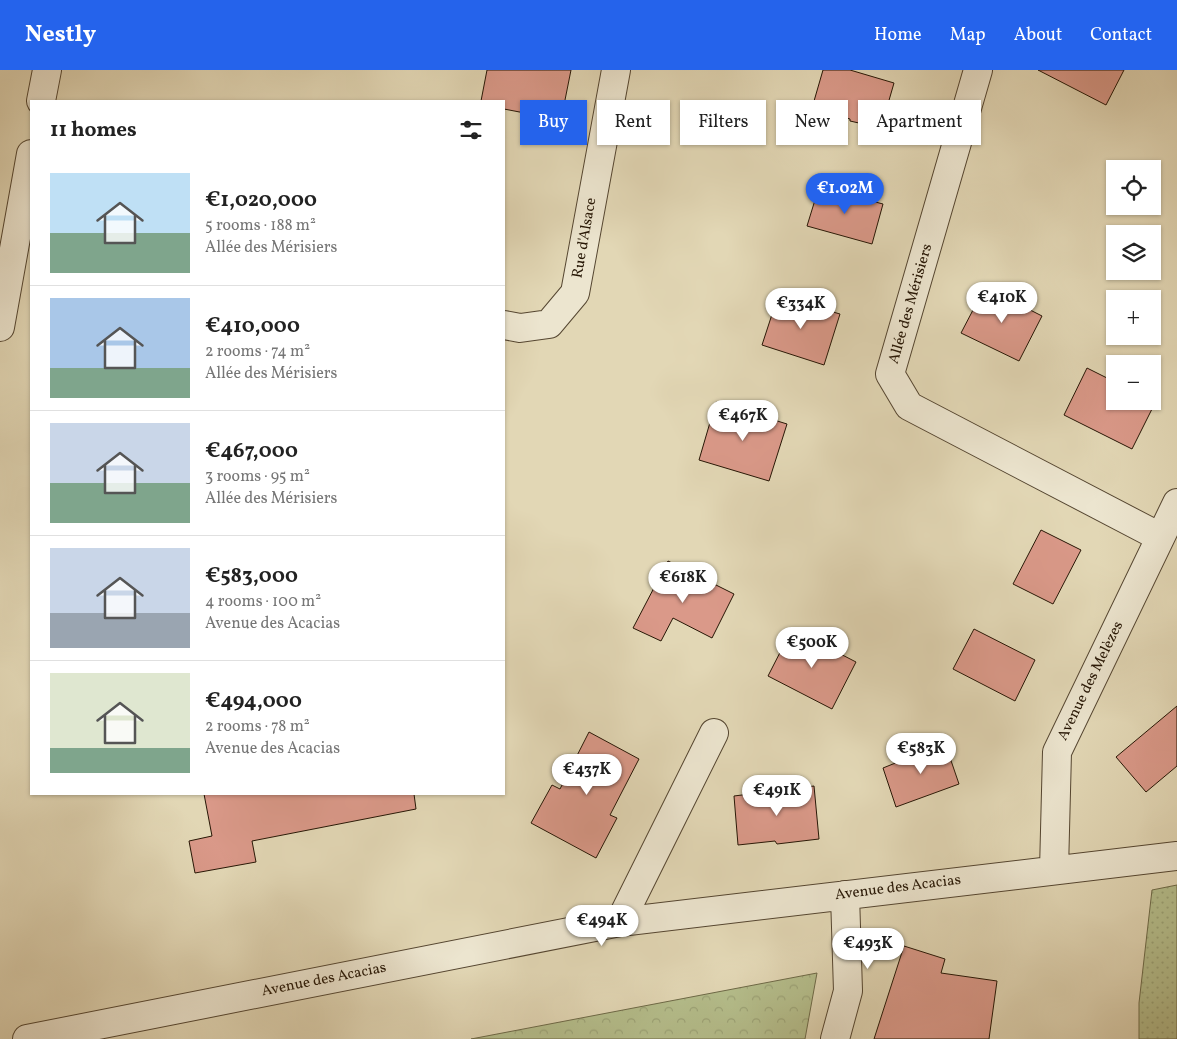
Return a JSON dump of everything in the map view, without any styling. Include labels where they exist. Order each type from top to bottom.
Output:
[{"type":"street","points":[[41,100],[47,70]]},
{"type":"street","name":"Rue d'Alsace","points":[[505,325],[520,328],[549,324],[575,293],[616,70]]},
{"type":"street","name":"Allée des Mérisiers","points":[[978,70],[890,374],[909,406],[1160,537]]},
{"type":"street","points":[[0,327],[24,232],[30,165]]},
{"type":"street","name":"Avenue des Melèzes","points":[[1054,870],[1057,752],[1177,503]]},
{"type":"street","points":[[620,922],[714,734]]},
{"type":"street","name":"Avenue des Acacias","points":[[27,1039],[620,922],[1177,856]]},
{"type":"street","points":[[835,1039],[848,991],[845,895]]},
{"type":"green space","points":[[1177,885],[1177,1039],[1139,1039],[1139,1003],[1152,890]]},
{"type":"green space","points":[[817,973],[805,1039],[471,1039]]},
{"type":"building","points":[[487,70],[571,70],[565,100],[520,100],[520,112],[505,109],[505,100],[481,100]]},
{"type":"building","points":[[823,70],[850,70],[894,83],[889,100],[858,100],[858,123],[850,121],[848,118],[848,100],[814,100]]},
{"type":"building","points":[[1038,70],[1124,70],[1106,105]]},
{"type":"building","points":[[819,187],[883,204],[872,244],[807,226]]},
{"type":"building","points":[[985,287],[1042,316],[1019,361],[961,333]]},
{"type":"building","points":[[778,296],[840,314],[824,365],[762,345]]},
{"type":"building","points":[[1087,368],[1106,378],[1106,410],[1152,410],[1132,449],[1064,415]]},
{"type":"building","points":[[716,402],[787,424],[769,481],[699,460]]},
{"type":"building","points":[[1041,530],[1081,550],[1053,604],[1013,584]]},
{"type":"building","points":[[668,561],[734,594],[712,638],[673,618],[661,641],[633,628]]},
{"type":"building","points":[[792,629],[856,662],[832,709],[768,676]]},
{"type":"building","points":[[974,629],[1035,660],[1015,701],[953,669]]},
{"type":"building","points":[[1177,706],[1177,766],[1146,792],[1116,757]]},
{"type":"building","points":[[589,732],[639,759],[610,815],[617,818],[596,858],[531,823],[552,785],[560,789]]},
{"type":"building","points":[[945,743],[959,784],[896,807],[883,768]]},
{"type":"building","points":[[814,786],[819,839],[777,844],[775,841],[738,845],[734,796]]},
{"type":"building","points":[[204,795],[414,795],[416,809],[252,841],[256,862],[195,873],[189,841],[212,836]]},
{"type":"building","points":[[904,946],[945,959],[941,973],[997,981],[989,1039],[874,1039]]}]
